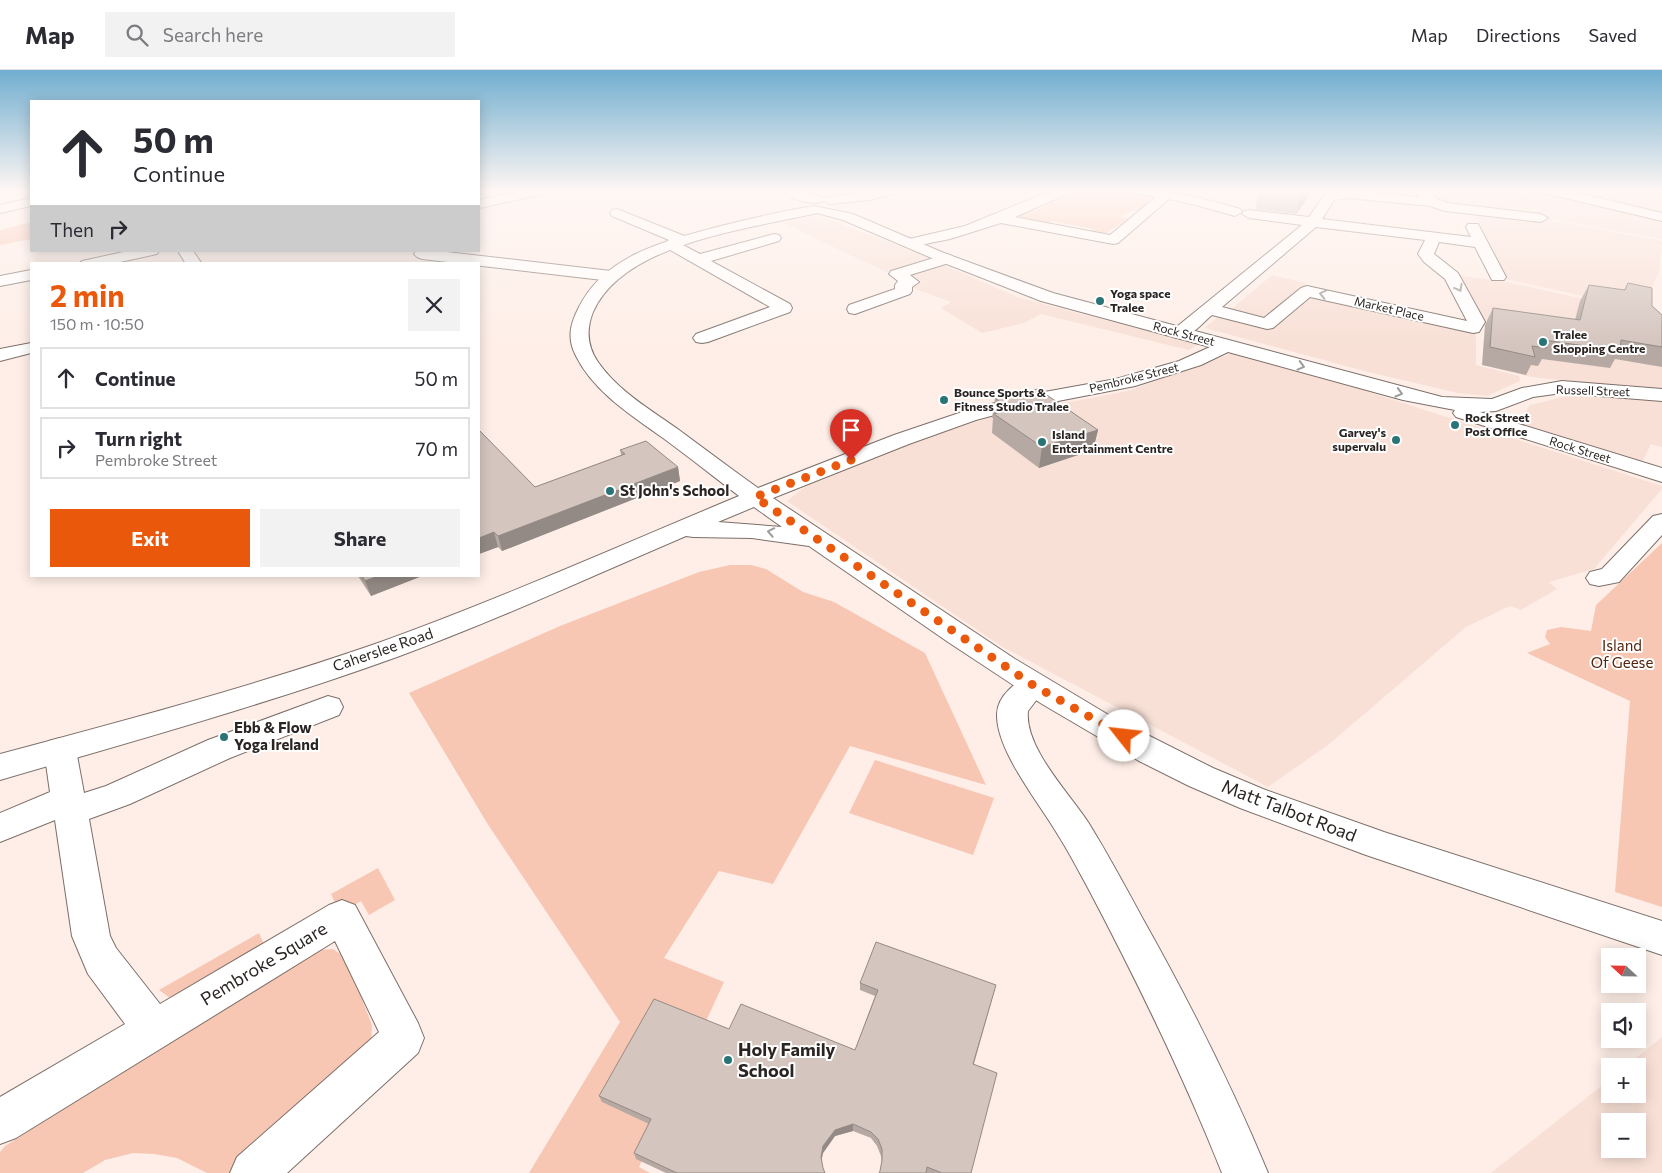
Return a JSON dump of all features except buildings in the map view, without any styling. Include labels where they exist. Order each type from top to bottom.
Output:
[{"type":"street","points":[[697,260],[762,241]]},
{"type":"street","name":"Rock Street","points":[[904,241],[1047,297],[1410,396],[1442,403],[1458,411],[1493,413],[1662,475]]},
{"type":"street","points":[[910,244],[923,241]]},
{"type":"street","points":[[1180,333],[1262,268],[1291,241]]},
{"type":"street","name":"Market Place","points":[[1209,309],[1267,324],[1307,290],[1473,328],[1476,322],[1452,276],[1429,259],[1426,254],[1432,241]]},
{"type":"street","points":[[1480,241],[1498,277]]},
{"type":"street","points":[[676,242],[697,260],[784,308],[702,338]]},
{"type":"street","name":"Matt Talbot Road","points":[[676,242],[645,254],[626,265],[611,276],[596,291],[586,308],[579,328],[580,345],[591,366],[613,390],[755,497],[1033,685],[1201,777],[1268,805],[1387,848],[1662,938]]},
{"type":"street","points":[[97,262],[147,252]]},
{"type":"street","points":[[422,254],[611,276]]},
{"type":"street","points":[[854,309],[904,291],[902,285],[911,282],[897,274],[947,258]]},
{"type":"street","points":[[0,281],[30,274]]},
{"type":"street","name":"Pembroke Street","points":[[755,497],[971,415],[1020,402],[1100,388],[1138,379],[1189,364],[1226,346]]},
{"type":"street","points":[[0,355],[30,348]]},
{"type":"street","name":"Russell Street","points":[[1493,413],[1529,392],[1562,387],[1662,395]]},
{"type":"street","name":"Caherslee Road","points":[[0,767],[182,715],[383,651],[443,628],[755,497]]},
{"type":"street","points":[[1605,577],[1662,521]]},
{"type":"street","points":[[674,531],[727,528],[759,530],[819,541]]},
{"type":"street","points":[[1033,685],[1019,698],[1012,714],[1019,744],[1077,835],[1167,1003],[1226,1124],[1244,1173]]},
{"type":"street","points":[[0,828],[69,805],[118,795],[219,749],[328,707]]},
{"type":"street","points":[[60,750],[90,936],[102,961],[154,1029]]},
{"type":"street","name":"Pembroke Square","points":[[0,1122],[342,917],[403,1038],[253,1173]]},
{"type":"shaded area","points":[[822,241],[886,241],[932,259],[888,273]]},
{"type":"shaded area","points":[[1487,241],[1662,241],[1659,273],[1640,309],[1502,278]]},
{"type":"shaded area","points":[[942,264],[1020,298],[1198,344],[1189,350],[1041,314],[1024,323],[982,333],[941,308],[951,302],[910,287],[922,282],[906,274]]},
{"type":"shaded area","points":[[1272,275],[1307,283],[1265,319],[1230,310]]},
{"type":"shaded area","points":[[1455,275],[1507,282],[1642,312],[1662,341],[1662,390],[1531,377],[1484,365],[1487,333],[1485,326],[1480,313]]},
{"type":"shaded area","points":[[1308,297],[1415,322],[1416,320],[1476,332],[1476,365],[1519,376],[1520,381],[1487,396],[1458,393],[1368,372],[1205,328],[1220,315],[1273,328]]},
{"type":"shaded area","points":[[1233,353],[1319,376],[1662,486],[1662,489],[1594,569],[1549,582],[1557,589],[1521,610],[1510,606],[1466,627],[1328,745],[1268,787],[1001,646],[787,501],[805,487],[886,453],[948,431],[991,417],[1128,391]]},
{"type":"shaded area","points":[[1584,392],[1662,398],[1662,447],[1651,444],[1642,462],[1516,428],[1530,405]]},
{"type":"shaded area","points":[[1662,1037],[1662,1173],[1491,1173],[1601,1086],[1601,1103],[1646,1103],[1646,1058],[1636,1058]]},
{"type":"green space","points":[[0,241],[18,241],[0,245]]},
{"type":"green space","name":"Island Of Geese","points":[[1662,543],[1662,907],[1615,892],[1630,701],[1527,653],[1550,644],[1545,637],[1547,630],[1561,627],[1591,631],[1596,605]]},
{"type":"green space","points":[[730,565],[751,565],[766,569],[803,592],[834,602],[925,653],[986,785],[850,746],[773,884],[719,871],[664,958],[724,982],[639,1167],[650,1173],[529,1173],[620,1022],[487,823],[409,693],[560,626],[699,572]]},
{"type":"green space","points":[[875,760],[994,798],[973,855],[849,813]]},
{"type":"green space","points":[[378,868],[395,900],[369,915],[361,901],[340,914],[331,894]]},
{"type":"green space","points":[[259,933],[268,953],[183,997],[170,998],[159,990]]},
{"type":"green space","points":[[333,949],[346,958],[372,1025],[371,1044],[234,1173],[207,1173],[177,1158],[133,1153],[105,1160],[83,1173],[0,1173],[0,1152],[5,1146],[319,950]]},
{"type":"place","name":"Yoga space Tralee","points":[[1100,301]]},
{"type":"place","name":"Tralee Shopping Centre","points":[[1543,342]]},
{"type":"place","name":"Bounce Sports & Fitness Studio Tralee","points":[[944,400]]},
{"type":"place","name":"Rock Street Post Office","points":[[1455,425]]},
{"type":"place","name":"Garvey's supervalu","points":[[1396,440]]},
{"type":"place","name":"Island Entertainment Centre","points":[[1042,442]]},
{"type":"place","name":"St John's School","points":[[610,491]]},
{"type":"place","name":"Ebb & Flow Yoga Ireland","points":[[224,737]]},
{"type":"place","name":"Holy Family School","points":[[728,1060]]},
{"type":"route","points":[[851,460],[755,497],[1033,685],[1124,736]]}]
